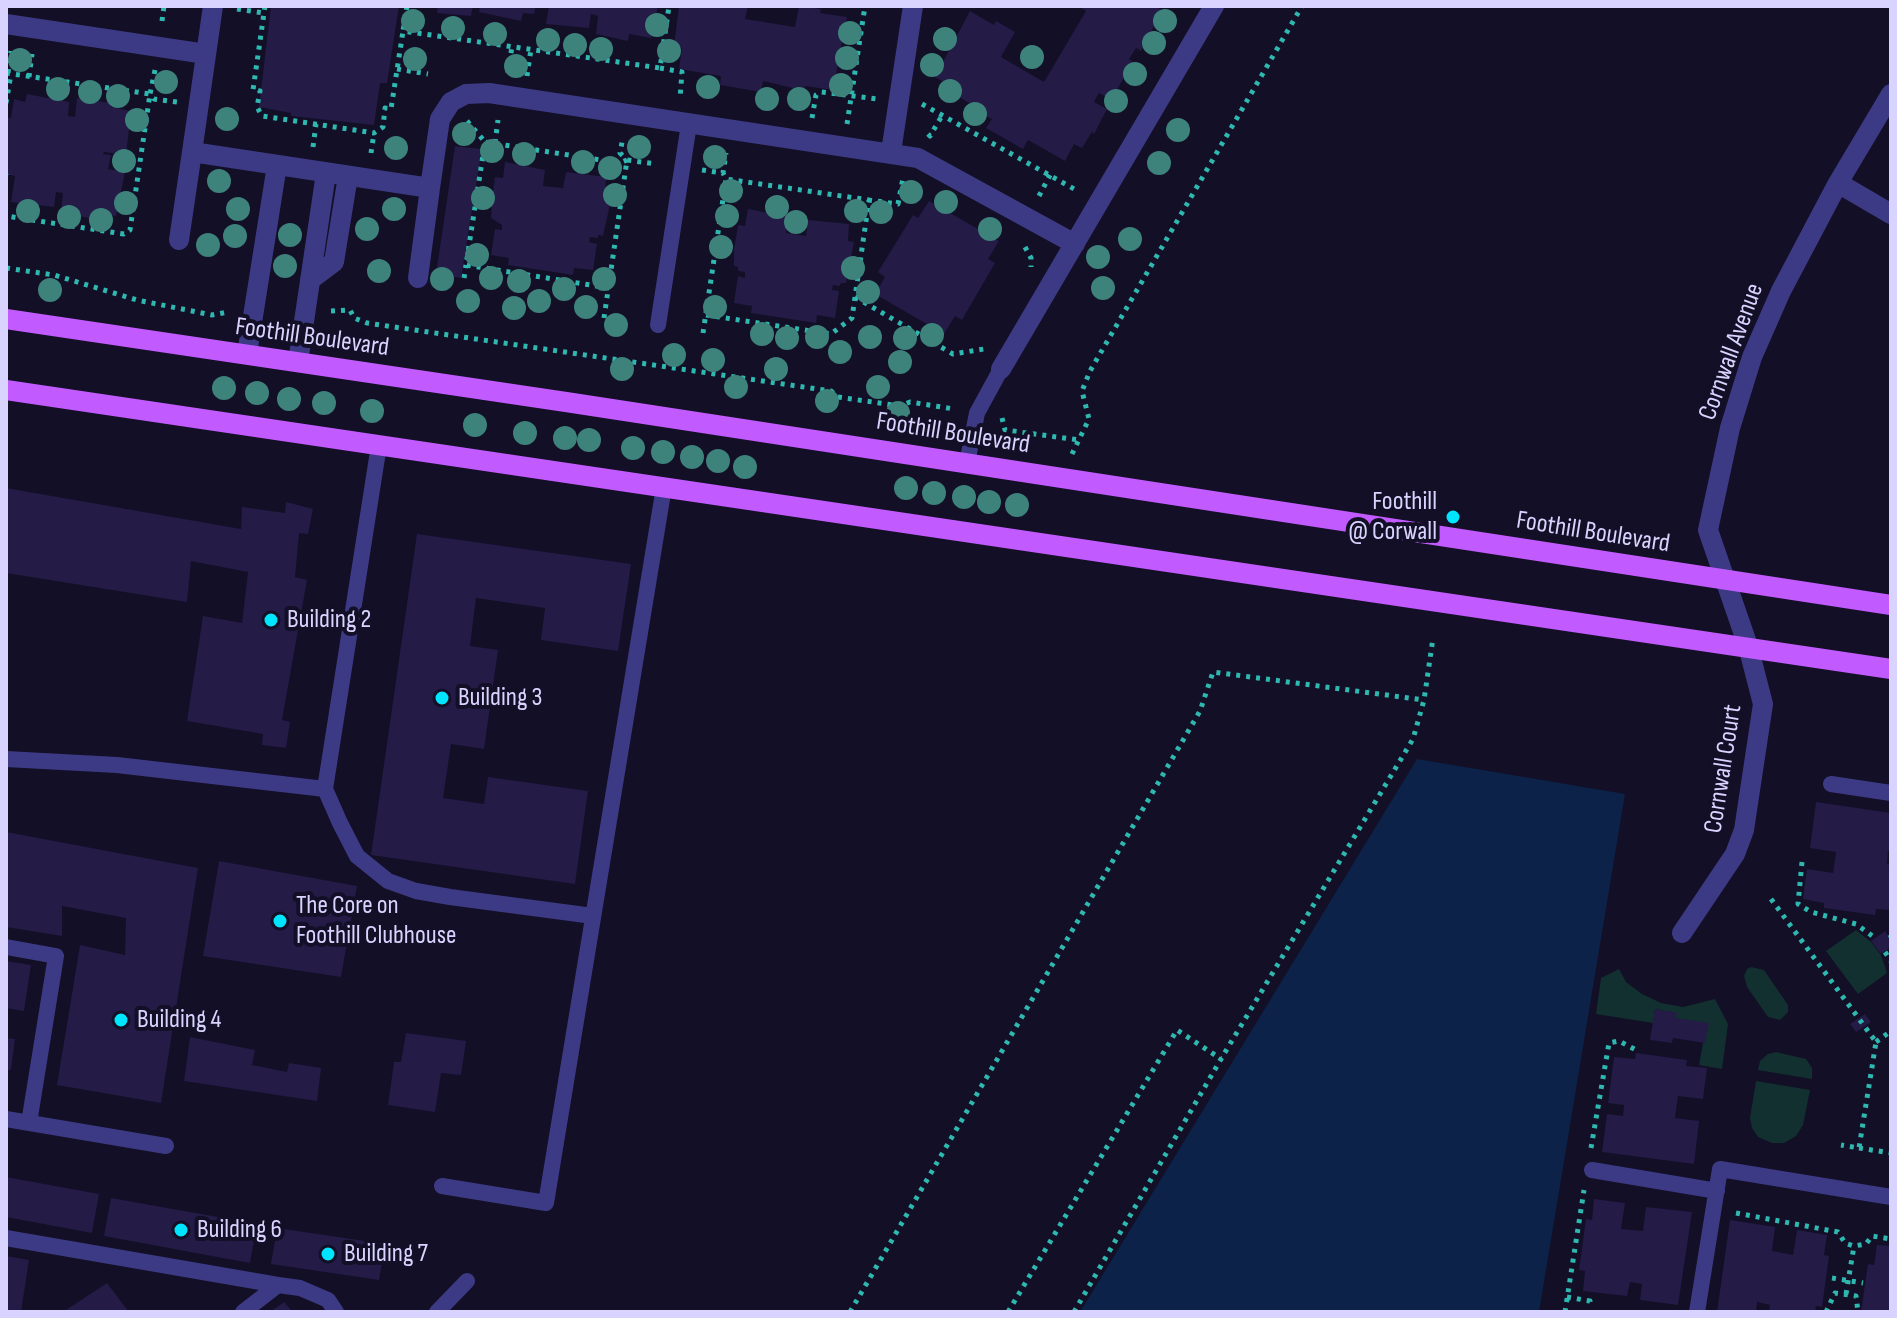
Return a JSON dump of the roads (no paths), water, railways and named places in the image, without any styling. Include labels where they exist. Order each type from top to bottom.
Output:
[{"type":"main road","name":"Foothill Boulevard","points":[[6,319],[1891,605]]},
{"type":"main road","points":[[6,390],[1891,669]]},
{"type":"street","points":[[891,152],[913,6]]},
{"type":"street","points":[[1001,369],[1214,6]]},
{"type":"street","points":[[179,240],[206,54],[222,7]]},
{"type":"street","points":[[9,34],[206,54]]},
{"type":"street","points":[[418,278],[440,119],[451,102],[466,94],[489,93],[918,158],[1075,244]]},
{"type":"street","name":"Cornwall Avenue","points":[[1748,646],[1708,530],[1740,392],[1781,291],[1838,183],[1891,94]]},
{"type":"street","points":[[192,152],[430,188]]},
{"type":"street","points":[[247,354],[277,165]]},
{"type":"street","points":[[298,362],[326,173]]},
{"type":"street","points":[[310,280],[334,262],[348,176]]},
{"type":"street","points":[[1838,183],[1891,214]]},
{"type":"street","name":"Cornwall Court","points":[[1682,933],[1735,854],[1744,830],[1763,704],[1748,646]]},
{"type":"lane","points":[[658,325],[689,124]]},
{"type":"lane","points":[[967,463],[977,413],[1001,369]]},
{"type":"lane","points":[[379,445],[325,789],[357,856],[388,881],[416,891],[450,897],[593,916]]},
{"type":"lane","points":[[442,1186],[546,1203],[664,487]]},
{"type":"lane","points":[[6,759],[117,765],[325,789]]},
{"type":"lane","points":[[1831,784],[1891,793]]},
{"type":"lane","points":[[6,947],[56,956],[29,1123]]},
{"type":"lane","points":[[6,1119],[166,1146]]},
{"type":"lane","points":[[1591,1164],[1717,1191]]},
{"type":"lane","points":[[1697,1312],[1720,1169],[1891,1197]]},
{"type":"lane","points":[[6,1238],[300,1288],[328,1300],[336,1312]]},
{"type":"lane","points":[[437,1312],[467,1281]]},
{"type":"lane","points":[[243,1312],[278,1285]]},
{"type":"water","points":[[1417,759],[1625,794],[1539,1312],[1080,1312]]},
{"type":"place","name":"Foothill @ Corwall","points":[[1453,517]]},
{"type":"place","name":"Building 2","points":[[271,620]]},
{"type":"place","name":"Building 3","points":[[442,698]]},
{"type":"place","name":"The Core on Foothill Clubhouse","points":[[280,921]]},
{"type":"place","name":"Building 4","points":[[121,1020]]},
{"type":"place","name":"Building 6","points":[[181,1230]]},
{"type":"place","name":"Building 7","points":[[328,1254]]}]
